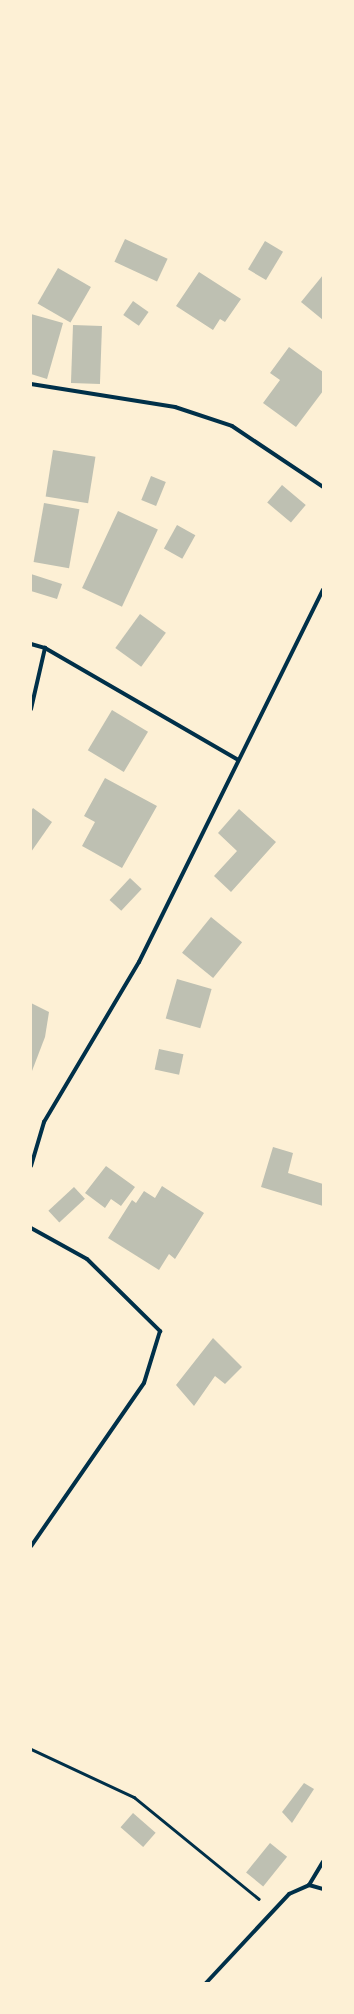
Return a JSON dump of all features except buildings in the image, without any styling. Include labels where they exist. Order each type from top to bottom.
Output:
[{"type":"street","points":[[31,384],[175,407],[232,426],[323,487]]},
{"type":"street","points":[[31,1166],[44,1122],[139,962],[323,590]]},
{"type":"street","points":[[31,644],[45,648],[238,760]]},
{"type":"street","points":[[31,709],[45,648]]},
{"type":"street","points":[[31,1228],[87,1260],[160,1331],[144,1383],[31,1546]]},
{"type":"street","points":[[206,1983],[288,1894],[309,1885],[323,1862]]},
{"type":"street","points":[[309,1885],[323,1889]]},
{"type":"path","points":[[31,1749],[134,1797],[273,1911]]}]
